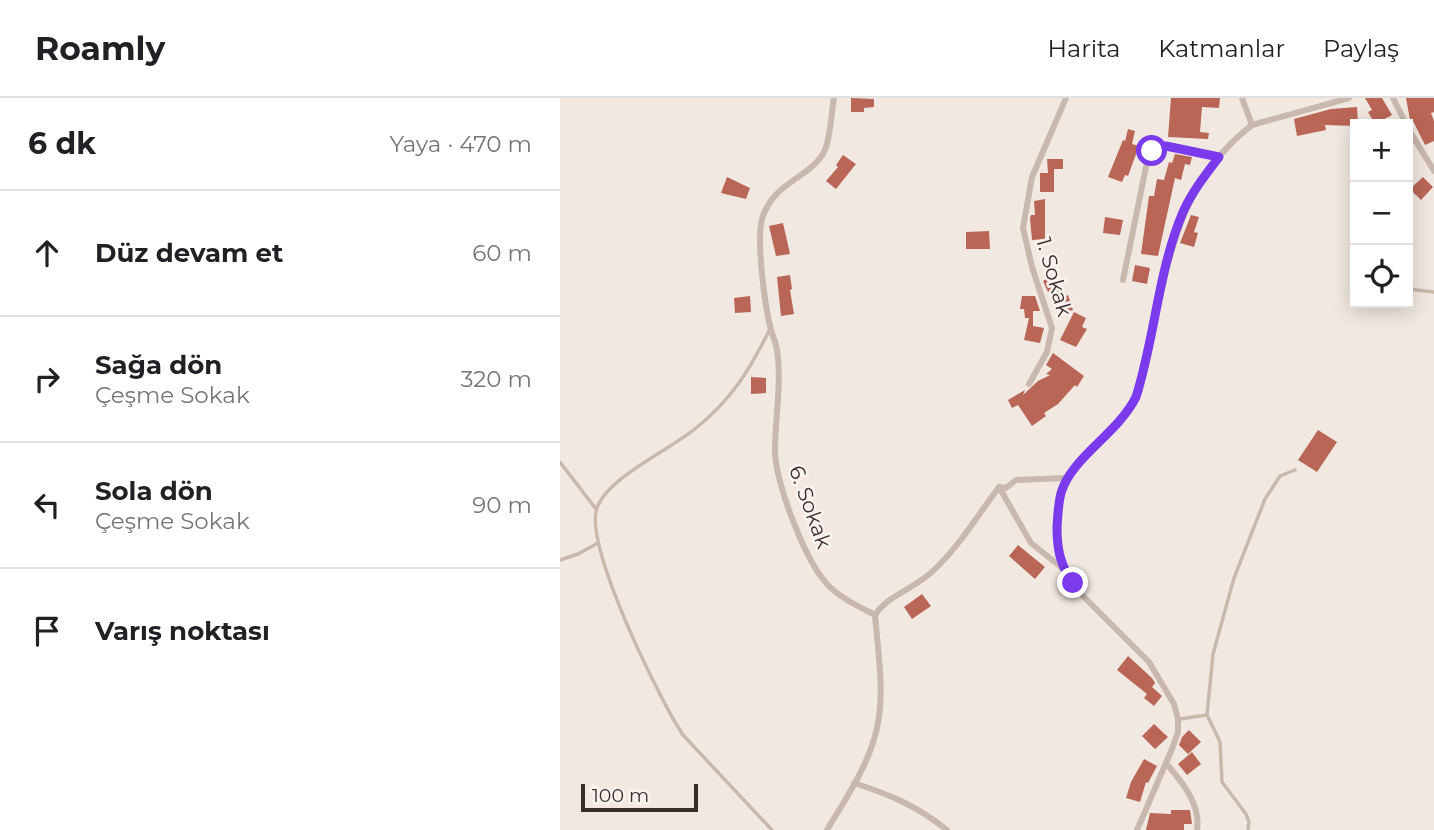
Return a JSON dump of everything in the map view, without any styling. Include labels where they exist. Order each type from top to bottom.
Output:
[{"type":"street","name":"6. Sokak","points":[[834,98],[825,150],[814,165],[777,192],[763,217],[761,252],[770,330],[778,361],[775,454],[783,491],[799,535],[817,572],[839,595],[875,615]]},
{"type":"street","name":"1. Sokak","points":[[1029,384],[1047,352],[1052,328],[1032,267],[1023,228],[1032,177],[1066,98]]},
{"type":"street","points":[[1242,98],[1251,125]]},
{"type":"street","points":[[1063,569],[1058,547],[1058,510],[1063,487],[1084,458],[1124,417],[1136,397],[1170,251],[1196,189],[1219,157],[1239,134],[1251,125],[1349,98]]},
{"type":"street","points":[[1393,98],[1404,119]]},
{"type":"street","points":[[1413,136],[1434,171]]},
{"type":"street","points":[[1123,280],[1148,157],[1152,151],[1166,146],[1219,157]]},
{"type":"street","points":[[999,487],[1006,488],[1016,480],[1068,478]]},
{"type":"street","points":[[827,830],[855,783],[874,739],[879,713],[875,615],[883,604],[934,571],[999,487]]},
{"type":"street","points":[[999,487],[1031,543],[1063,569],[1084,597],[1149,662],[1163,683],[1178,719],[1178,732],[1137,830]]},
{"type":"street","points":[[1166,763],[1190,796],[1197,817],[1196,830]]},
{"type":"street","points":[[855,783],[915,806],[947,830]]},
{"type":"lane","points":[[1413,290],[1434,292]]},
{"type":"lane","points":[[596,509],[623,477],[696,428],[740,385],[770,330]]},
{"type":"lane","points":[[560,462],[596,509],[598,543],[625,617],[675,722],[683,735],[772,830]]},
{"type":"lane","points":[[1248,830],[1246,814],[1222,782],[1220,741],[1207,715],[1213,654],[1234,578],[1265,499],[1280,476],[1295,470]]},
{"type":"lane","points":[[560,560],[598,543]]},
{"type":"lane","points":[[1178,719],[1207,715]]},
{"type":"building","points":[[851,98],[874,99],[874,107],[864,108],[864,112],[851,112]]},
{"type":"building","points":[[1171,98],[1220,98],[1219,108],[1202,107],[1200,132],[1209,133],[1208,139],[1168,137]]},
{"type":"building","points":[[1365,98],[1382,98],[1392,115],[1384,119],[1372,119],[1368,112],[1372,110]]},
{"type":"building","points":[[1406,98],[1434,98],[1434,112],[1431,113],[1434,121],[1434,141],[1425,145],[1413,119],[1410,119]]},
{"type":"building","points":[[1357,107],[1358,119],[1350,119],[1350,126],[1325,125],[1326,130],[1297,136],[1294,119],[1331,109]]},
{"type":"building","points":[[1128,129],[1135,131],[1132,144],[1139,146],[1128,176],[1125,175],[1122,182],[1108,177]]},
{"type":"building","points":[[1175,154],[1192,157],[1190,165],[1185,164],[1181,180],[1175,178],[1158,256],[1141,254],[1149,196],[1154,196],[1157,179],[1164,180],[1169,162],[1172,163]]},
{"type":"building","points":[[843,155],[856,164],[836,189],[826,181],[838,167],[836,165]]},
{"type":"building","points":[[1047,159],[1063,159],[1063,169],[1054,169],[1054,192],[1040,192],[1040,173],[1048,173]]},
{"type":"building","points":[[727,177],[750,188],[746,199],[721,193]]},
{"type":"building","points":[[1423,177],[1433,187],[1421,200],[1413,192],[1413,186]]},
{"type":"building","points":[[1045,199],[1045,239],[1032,240],[1030,218],[1035,215],[1034,201]]},
{"type":"building","points":[[1191,215],[1199,217],[1194,232],[1198,233],[1194,247],[1180,243]]},
{"type":"building","points":[[1105,217],[1123,220],[1120,235],[1103,233]]},
{"type":"building","points":[[783,223],[790,254],[776,256],[769,226]]},
{"type":"building","points":[[989,231],[990,249],[966,249],[966,232]]},
{"type":"building","points":[[1135,265],[1150,268],[1147,284],[1132,281]]},
{"type":"building","points":[[1055,274],[1066,296],[1068,295],[1073,310],[1064,313],[1056,290],[1048,292],[1043,281]]},
{"type":"building","points":[[790,275],[794,314],[781,316],[777,277]]},
{"type":"building","points":[[750,296],[751,312],[735,313],[734,298]]},
{"type":"building","points":[[1022,296],[1035,296],[1040,311],[1033,311],[1033,326],[1044,328],[1040,343],[1024,340],[1029,318],[1025,318],[1024,309],[1020,309]]},
{"type":"building","points":[[1074,312],[1086,318],[1082,327],[1087,329],[1076,347],[1060,340]]},
{"type":"building","points":[[1053,353],[1084,376],[1077,387],[1075,385],[1058,404],[1044,413],[1046,416],[1032,426],[1018,405],[1012,408],[1008,400],[1025,390],[1023,395],[1038,381],[1050,375],[1046,374],[1052,369],[1046,365]]},
{"type":"building","points":[[751,377],[766,378],[766,393],[751,394]]},
{"type":"building","points":[[1318,430],[1337,442],[1317,472],[1298,460]]},
{"type":"building","points":[[1018,545],[1045,567],[1035,579],[1009,556]]},
{"type":"building","points":[[922,594],[931,606],[912,619],[904,607]]},
{"type":"building","points":[[1128,656],[1152,678],[1155,683],[1152,687],[1162,696],[1154,706],[1144,698],[1147,694],[1117,670]]},
{"type":"building","points":[[1154,724],[1168,737],[1155,749],[1142,736]]},
{"type":"building","points":[[1189,730],[1201,742],[1188,754],[1179,745]]},
{"type":"building","points":[[1192,752],[1201,764],[1187,775],[1178,764]]},
{"type":"building","points":[[1144,759],[1157,766],[1148,783],[1146,782],[1140,802],[1126,798],[1131,782]]},
{"type":"building","points":[[1171,810],[1190,810],[1192,824],[1184,824],[1184,830],[1146,830],[1150,813],[1171,814]]},
{"type":"route","points":[[1073,583],[1059,558],[1057,533],[1060,495],[1076,467],[1124,417],[1136,397],[1145,368],[1170,251],[1184,209],[1219,157],[1166,146],[1152,151]]}]
